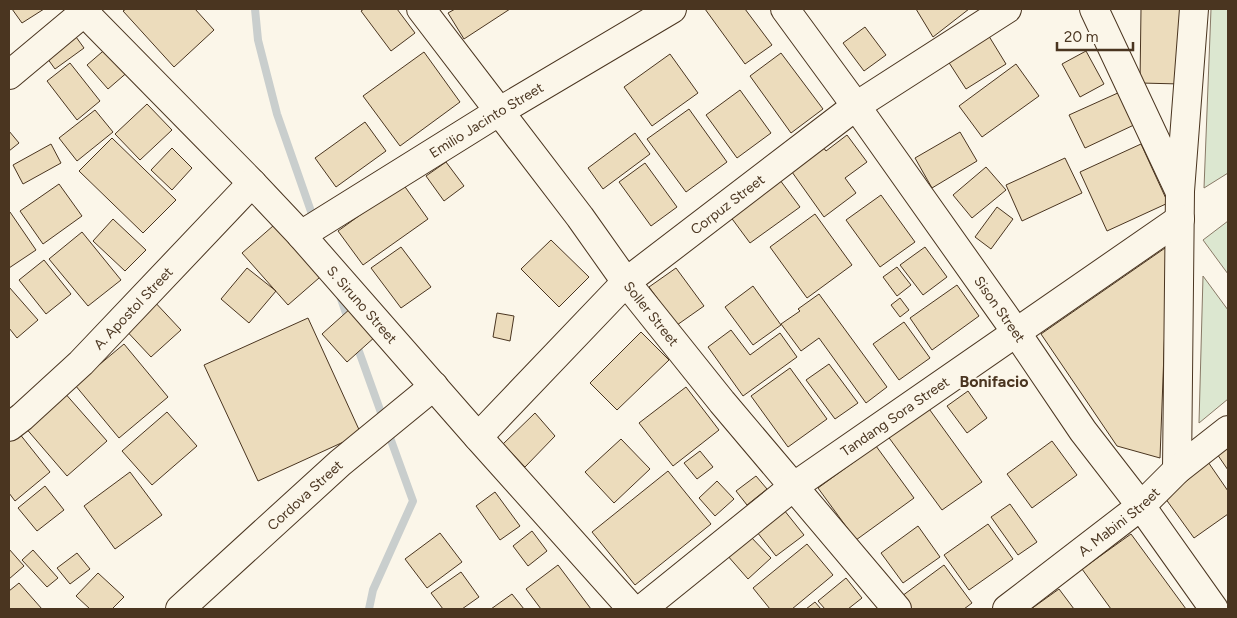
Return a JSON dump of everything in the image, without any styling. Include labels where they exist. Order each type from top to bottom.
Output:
[{"type":"street","name":"Soller Street","points":[[421,9],[580,217],[626,282],[722,402],[897,609]]},
{"type":"street","name":"Emilio Jacinto Street","points":[[301,236],[500,111],[672,9]]},
{"type":"street","name":"Sison Street","points":[[785,9],[1016,332],[1083,431],[1141,506],[1214,609]]},
{"type":"street","name":"Corpuz Street","points":[[478,437],[626,282],[856,106],[1007,9]]},
{"type":"street","points":[[1094,9],[1180,191]]},
{"type":"street","points":[[1177,470],[1180,191],[1194,9]]},
{"type":"street","points":[[9,75],[84,10]]},
{"type":"street","name":"S. Siruno Street","points":[[84,10],[301,236],[632,609]]},
{"type":"street","name":"A. Apostol Street","points":[[9,428],[81,362],[252,183]]},
{"type":"street","name":"Tandang Sora Street","points":[[642,609],[793,486],[1180,219]]},
{"type":"street","name":"Cordova Street","points":[[180,609],[340,463],[434,386]]},
{"type":"street","name":"A. Mabini Street","points":[[1007,609],[1141,506],[1177,470],[1228,430]]},
{"type":"green space","points":[[1211,9],[1228,9],[1228,173],[1204,188]]},
{"type":"green space","points":[[1228,221],[1228,274],[1203,240]]},
{"type":"green space","points":[[1203,276],[1228,310],[1228,399],[1199,423]]},
{"type":"building","points":[[12,9],[44,9],[22,23]]},
{"type":"building","points":[[126,9],[195,9],[214,30],[174,67],[123,11]]},
{"type":"building","points":[[364,9],[397,9],[415,33],[391,51],[361,11]]},
{"type":"building","points":[[455,9],[510,9],[464,39],[448,13]]},
{"type":"building","points":[[705,9],[745,9],[772,45],[745,64]]},
{"type":"building","points":[[916,9],[969,9],[933,37]]},
{"type":"building","points":[[1141,9],[1183,9],[1181,84],[1140,83]]},
{"type":"building","points":[[865,27],[886,55],[864,71],[843,43]]},
{"type":"building","points":[[71,30],[84,48],[55,69],[42,51]]},
{"type":"building","points":[[987,33],[1006,64],[966,89],[946,58]]},
{"type":"building","points":[[109,46],[130,70],[108,89],[87,65]]},
{"type":"building","points":[[1086,51],[1104,84],[1080,97],[1062,64]]},
{"type":"building","points":[[424,52],[460,102],[400,146],[363,96]]},
{"type":"building","points":[[781,53],[823,109],[791,133],[750,76]]},
{"type":"building","points":[[670,54],[698,93],[652,126],[624,87]]},
{"type":"building","points":[[70,63],[100,101],[77,120],[47,81]]},
{"type":"building","points":[[1016,64],[1039,96],[982,137],[959,106]]},
{"type":"building","points":[[740,90],[771,133],[737,158],[706,115]]},
{"type":"building","points":[[1120,92],[1136,124],[1085,148],[1069,115]]},
{"type":"building","points":[[147,104],[172,130],[140,160],[115,134]]},
{"type":"building","points":[[689,109],[727,162],[686,192],[647,139]]},
{"type":"building","points":[[95,110],[113,132],[77,161],[59,138]]},
{"type":"building","points":[[365,122],[386,151],[336,187],[315,158]]},
{"type":"building","points":[[9,131],[19,143],[9,151]]},
{"type":"building","points":[[960,132],[977,161],[932,188],[915,158]]},
{"type":"building","points":[[635,133],[650,154],[603,189],[588,168]]},
{"type":"building","points":[[847,135],[867,162],[845,178],[856,193],[824,217],[787,165],[819,142],[826,151]]},
{"type":"building","points":[[112,138],[176,200],[143,233],[79,171]]},
{"type":"building","points":[[51,144],[61,163],[23,184],[13,165]]},
{"type":"building","points":[[1141,144],[1168,203],[1107,231],[1080,172]]},
{"type":"building","points":[[172,148],[192,168],[172,190],[151,170]]},
{"type":"building","points":[[1065,158],[1082,193],[1022,221],[1006,185]]},
{"type":"building","points":[[446,162],[464,186],[444,201],[426,176]]},
{"type":"building","points":[[645,163],[677,207],[651,226],[619,182]]},
{"type":"building","points":[[986,167],[1006,190],[972,218],[953,195]]},
{"type":"building","points":[[777,176],[800,207],[750,243],[727,212]]},
{"type":"building","points":[[59,184],[82,216],[43,244],[20,211]]},
{"type":"building","points":[[403,184],[428,219],[363,265],[338,231]]},
{"type":"building","points":[[881,195],[915,242],[880,267],[846,220]]},
{"type":"building","points":[[997,207],[1013,219],[991,249],[975,237]]},
{"type":"building","points":[[9,213],[36,250],[9,268]]},
{"type":"building","points":[[815,214],[852,265],[807,298],[770,247]]},
{"type":"building","points":[[113,219],[146,250],[125,271],[93,241]]},
{"type":"building","points":[[281,219],[327,271],[288,305],[242,253]]},
{"type":"building","points":[[82,232],[121,280],[88,306],[49,259]]},
{"type":"building","points":[[551,240],[589,277],[559,307],[521,269]]},
{"type":"building","points":[[1168,246],[1160,458],[1117,446],[1041,334]]},
{"type":"building","points":[[401,247],[431,287],[401,308],[371,268]]},
{"type":"building","points":[[925,247],[947,277],[923,295],[900,265]]},
{"type":"building","points":[[44,260],[71,294],[46,314],[19,280]]},
{"type":"building","points":[[897,267],[911,285],[897,296],[883,277]]},
{"type":"building","points":[[247,268],[276,291],[249,323],[221,299]]},
{"type":"building","points":[[676,268],[704,306],[677,325],[649,287]]},
{"type":"building","points":[[957,285],[979,316],[932,350],[910,318]]},
{"type":"building","points":[[753,286],[781,325],[753,345],[725,307]]},
{"type":"building","points":[[9,287],[38,320],[17,338],[9,328]]},
{"type":"building","points":[[819,294],[887,387],[866,403],[819,338],[801,351],[781,324],[800,311],[798,309]]},
{"type":"building","points":[[151,298],[181,330],[151,357],[121,325]]},
{"type":"building","points":[[900,298],[909,310],[900,317],[891,305]]},
{"type":"building","points":[[351,308],[376,336],[347,362],[322,334]]},
{"type":"building","points":[[497,313],[514,316],[510,341],[493,337]]},
{"type":"building","points":[[308,318],[361,434],[258,481],[204,365]]},
{"type":"building","points":[[904,322],[930,358],[899,380],[873,344]]},
{"type":"building","points":[[731,330],[750,355],[780,333],[797,357],[743,396],[708,347]]},
{"type":"building","points":[[641,332],[669,360],[617,410],[590,383]]},
{"type":"building","points":[[124,344],[168,397],[119,438],[75,385]]},
{"type":"building","points":[[829,364],[858,403],[835,419],[806,380]]},
{"type":"building","points":[[790,368],[827,419],[788,447],[751,396]]},
{"type":"building","points":[[686,387],[719,430],[673,466],[639,423]]},
{"type":"building","points":[[63,391],[107,441],[67,476],[24,426]]},
{"type":"building","points":[[968,391],[987,418],[967,433],[947,406]]},
{"type":"building","points":[[927,406],[982,482],[942,510],[887,435]]},
{"type":"building","points":[[167,412],[197,446],[152,485],[122,451]]},
{"type":"building","points":[[535,413],[555,436],[525,467],[503,444]]},
{"type":"building","points":[[15,428],[50,472],[15,501],[9,493],[9,433]]},
{"type":"building","points":[[621,439],[650,469],[614,503],[585,472]]},
{"type":"building","points":[[1052,441],[1077,475],[1032,508],[1007,474]]},
{"type":"building","points":[[1228,441],[1228,470],[1215,451]]},
{"type":"building","points":[[876,446],[914,498],[856,540],[818,488]]},
{"type":"building","points":[[700,451],[713,467],[697,479],[684,463]]},
{"type":"building","points":[[1206,459],[1228,491],[1228,514],[1194,538],[1160,491]]},
{"type":"building","points":[[668,471],[711,524],[635,585],[592,532]]},
{"type":"building","points":[[130,472],[162,515],[115,549],[84,506]]},
{"type":"building","points":[[756,476],[767,489],[747,505],[736,491]]},
{"type":"building","points":[[717,481],[734,499],[715,516],[699,498]]},
{"type":"building","points":[[45,486],[64,510],[37,531],[18,508]]},
{"type":"building","points":[[495,492],[520,526],[500,540],[476,506]]},
{"type":"building","points":[[1010,504],[1037,542],[1018,555],[991,517]]},
{"type":"building","points":[[784,510],[804,535],[776,556],[757,532]]},
{"type":"building","points":[[988,524],[1013,559],[969,590],[944,555]]},
{"type":"building","points":[[918,526],[940,557],[903,583],[881,553]]},
{"type":"building","points":[[532,531],[547,551],[528,566],[513,546]]},
{"type":"building","points":[[440,533],[462,562],[427,588],[405,559]]},
{"type":"building","points":[[1131,534],[1186,609],[1111,609],[1082,569]]},
{"type":"building","points":[[749,535],[771,558],[748,579],[727,555]]},
{"type":"building","points":[[807,544],[833,575],[792,609],[770,609],[753,588]]},
{"type":"building","points":[[9,549],[24,566],[9,579]]},
{"type":"building","points":[[33,550],[58,578],[47,587],[22,560]]},
{"type":"building","points":[[77,553],[90,569],[70,584],[57,568]]},
{"type":"building","points":[[558,565],[591,609],[541,609],[526,589]]},
{"type":"building","points":[[944,565],[972,603],[964,609],[911,609],[902,596]]},
{"type":"building","points":[[461,572],[479,597],[462,609],[443,609],[431,593]]},
{"type":"building","points":[[98,573],[124,597],[112,609],[90,609],[76,596]]},
{"type":"building","points":[[846,578],[862,598],[848,609],[825,609],[818,601]]},
{"type":"building","points":[[19,583],[42,609],[9,609],[9,591]]},
{"type":"building","points":[[1059,589],[1074,609],[1031,609]]},
{"type":"building","points":[[512,594],[524,609],[491,609]]},
{"type":"building","points":[[815,602],[821,609],[806,609]]},
{"type":"waterway","points":[[255,9],[258,40],[277,114],[314,220]]},
{"type":"waterway","points":[[339,293],[349,322]]},
{"type":"waterway","points":[[356,343],[384,421]]},
{"type":"waterway","points":[[369,609],[373,590],[413,501],[388,432]]},
{"type":"district","name":"Bonifacio","points":[[994,381]]}]
